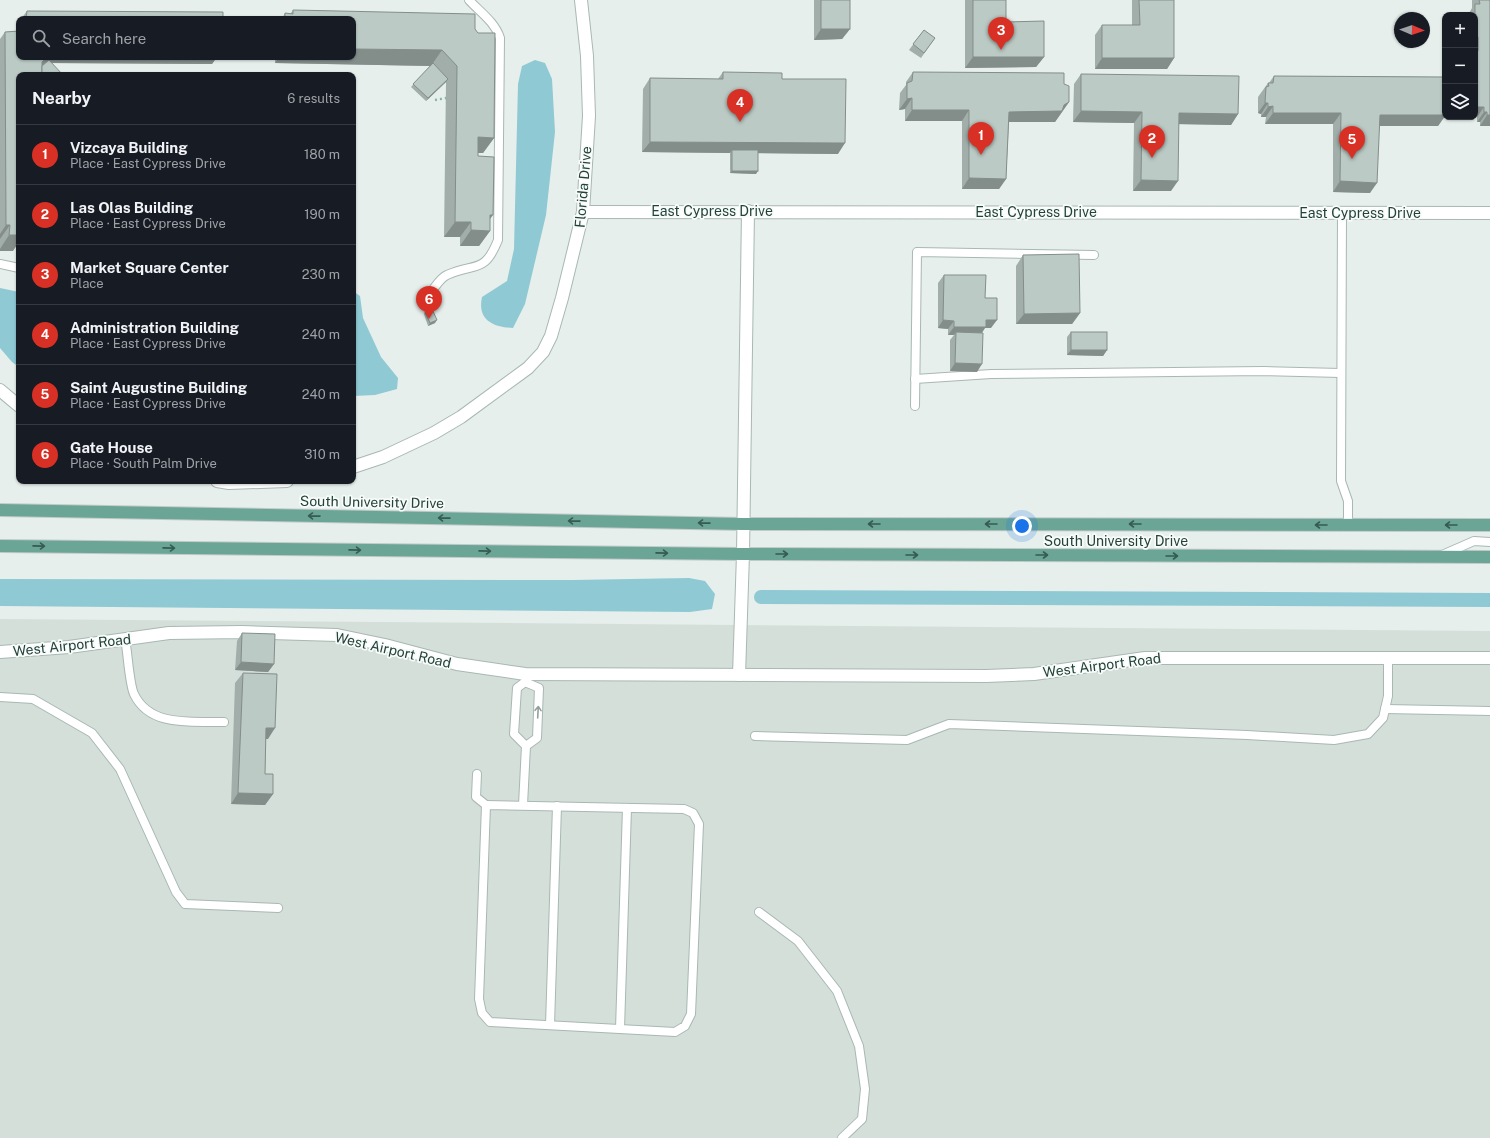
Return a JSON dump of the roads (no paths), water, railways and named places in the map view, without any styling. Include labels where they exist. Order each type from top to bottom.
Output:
[{"type":"main road","name":"South University Drive","points":[[0,510],[743,524],[1490,525]]},
{"type":"main road","name":"South University Drive","points":[[0,546],[743,554],[1490,557]]},
{"type":"street","name":"Florida Drive","points":[[356,466],[383,457],[434,433],[462,417],[528,368],[543,352],[551,336],[580,231],[583,212],[589,116],[588,56],[580,0]]},
{"type":"street","points":[[739,675],[743,554],[748,211]]},
{"type":"street","name":"East Cypress Drive","points":[[583,212],[1490,213]]},
{"type":"street","points":[[0,390],[16,403]]},
{"type":"street","name":"West Airport Road","points":[[0,652],[62,648],[169,633],[242,632],[337,635],[385,645],[457,664],[525,678],[739,675],[986,676],[1034,674],[1145,658],[1490,658]]},
{"type":"lane","points":[[434,288],[446,275],[482,265],[492,255],[498,240],[500,38],[498,31],[469,0]]},
{"type":"lane","points":[[1342,213],[1341,481],[1348,501],[1348,525]]},
{"type":"lane","points":[[915,406],[917,252],[1094,255]]},
{"type":"lane","points":[[0,264],[16,267]]},
{"type":"lane","points":[[915,379],[991,374],[1264,371],[1342,372]]},
{"type":"lane","points":[[1438,557],[1474,541],[1490,542]]},
{"type":"lane","points":[[125,639],[134,694],[144,709],[162,719],[224,722]]},
{"type":"lane","points":[[754,736],[907,740],[949,724],[1239,734],[1334,740],[1368,734],[1383,718],[1388,696],[1388,658]]},
{"type":"lane","points":[[523,805],[526,746],[514,734],[516,688],[525,678],[539,688],[537,738],[526,746]]},
{"type":"lane","points":[[0,697],[33,699],[92,733],[120,769],[176,892],[185,904],[278,908]]},
{"type":"lane","points":[[1385,709],[1490,710]]},
{"type":"lane","points":[[477,774],[476,798],[486,805],[684,809],[693,813],[699,824],[691,1014],[685,1026],[675,1032],[490,1022],[482,1013],[479,999],[486,805]]},
{"type":"lane","points":[[550,1025],[557,806]]},
{"type":"lane","points":[[620,1029],[627,808]]},
{"type":"lane","points":[[759,912],[798,941],[837,991],[859,1046],[865,1089],[862,1119],[842,1138]]},
{"type":"water","points":[[535,60],[545,63],[552,79],[555,132],[546,215],[525,304],[513,328],[499,326],[488,321],[484,317],[481,305],[482,297],[507,281],[514,249],[518,84],[522,66]]},
{"type":"water","points":[[0,288],[16,291],[16,365],[0,348]]},
{"type":"water","points":[[356,293],[360,296],[363,318],[381,357],[398,378],[397,389],[375,395],[356,396]]},
{"type":"water","points":[[689,578],[705,581],[715,594],[712,609],[690,612],[0,606],[0,579],[573,580]]},
{"type":"waterway","points":[[761,597],[1490,600]]},
{"type":"place","name":"Market Square Center","points":[[1001,50]]},
{"type":"place","name":"Administration Building","points":[[740,122]]},
{"type":"place","name":"Vizcaya Building","points":[[981,155]]},
{"type":"place","name":"Las Olas Building","points":[[1152,158]]},
{"type":"place","name":"Saint Augustine Building","points":[[1352,159]]},
{"type":"place","name":"Gate House","points":[[429,319]]}]
